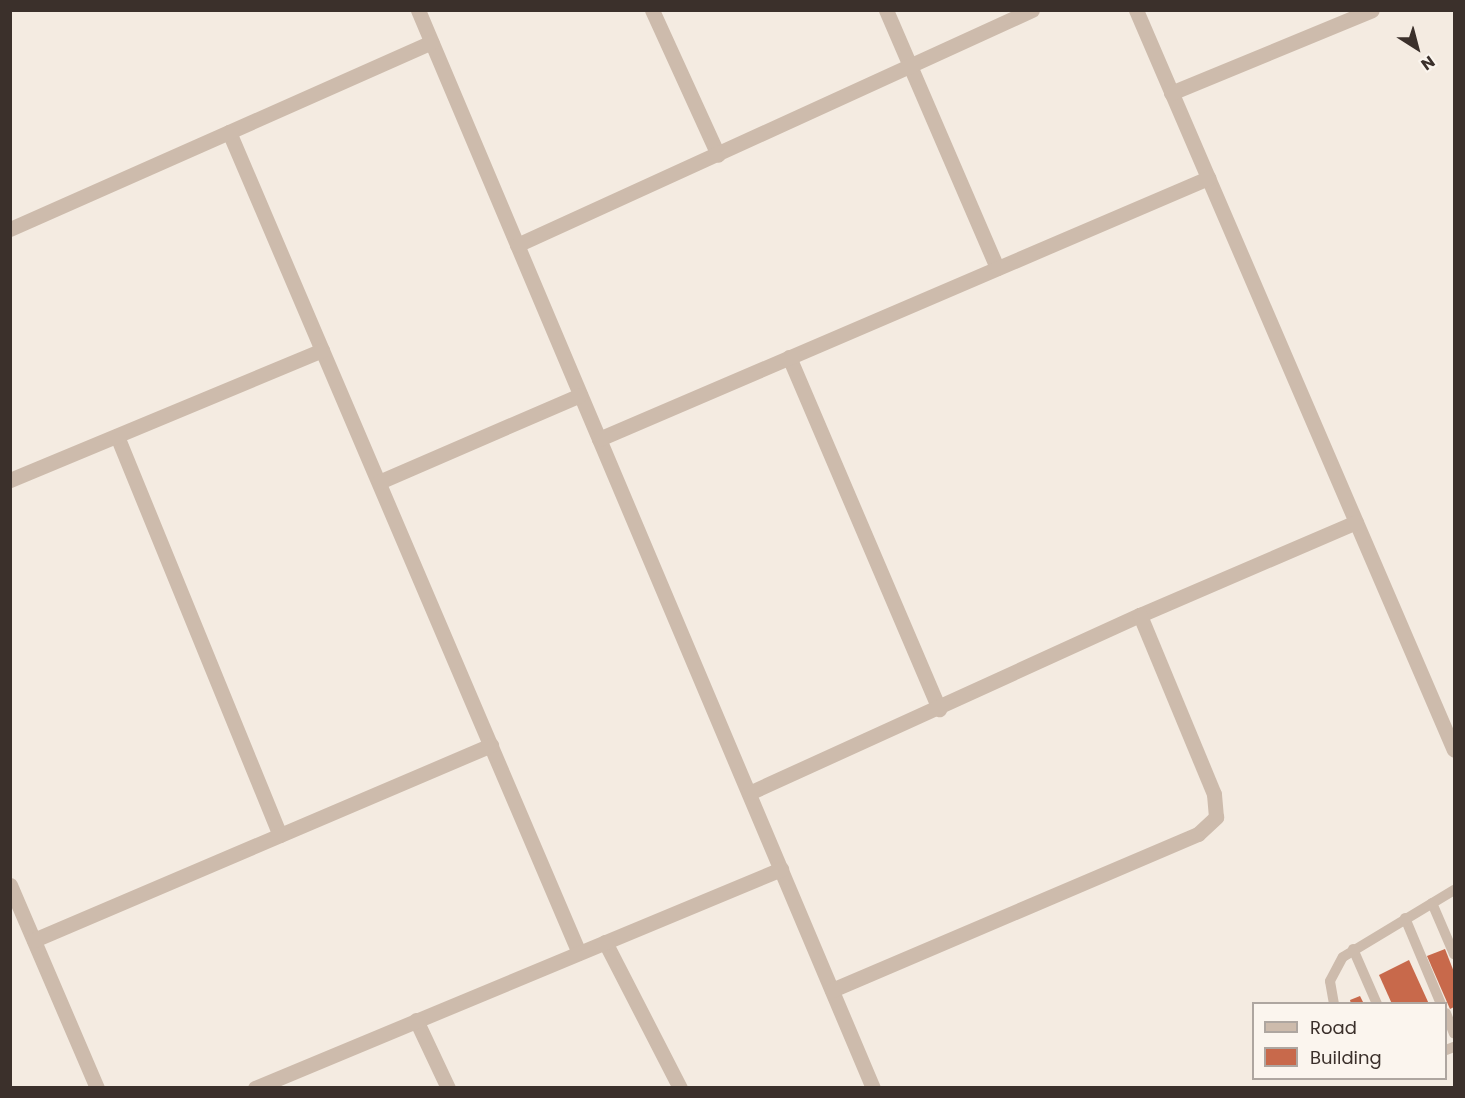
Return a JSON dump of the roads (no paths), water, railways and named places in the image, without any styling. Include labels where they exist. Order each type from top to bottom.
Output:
[{"type":"street","points":[[418,10],[873,1088]]},
{"type":"street","points":[[652,10],[718,155]]},
{"type":"street","points":[[886,10],[997,268]]},
{"type":"street","points":[[517,245],[1032,10]]},
{"type":"street","points":[[1136,10],[1455,750]]},
{"type":"street","points":[[1171,93],[1372,10]]},
{"type":"street","points":[[10,229],[431,42]]},
{"type":"street","points":[[229,132],[579,952]]},
{"type":"street","points":[[598,439],[1208,178]]},
{"type":"street","points":[[10,480],[322,350]]},
{"type":"street","points":[[789,357],[939,709]]},
{"type":"street","points":[[379,483],[580,395]]},
{"type":"street","points":[[117,436],[280,835]]},
{"type":"street","points":[[749,794],[939,709],[1140,615],[1356,522]]},
{"type":"street","points":[[832,990],[1198,834],[1216,817],[1214,794],[1140,615]]},
{"type":"street","points":[[34,940],[491,745]]},
{"type":"street","points":[[255,1088],[781,869]]},
{"type":"street","points":[[10,885],[97,1088]]},
{"type":"street","points":[[605,942],[680,1088]]},
{"type":"street","points":[[416,1020],[448,1088]]},
{"type":"lane","points":[[1334,1002],[1330,981],[1335,968],[1353,949],[1455,890]]},
{"type":"lane","points":[[1432,903],[1455,954]]},
{"type":"lane","points":[[1405,918],[1440,1002]]},
{"type":"lane","points":[[1353,949],[1376,1002]]},
{"type":"lane","points":[[1447,1015],[1455,1034]]}]
